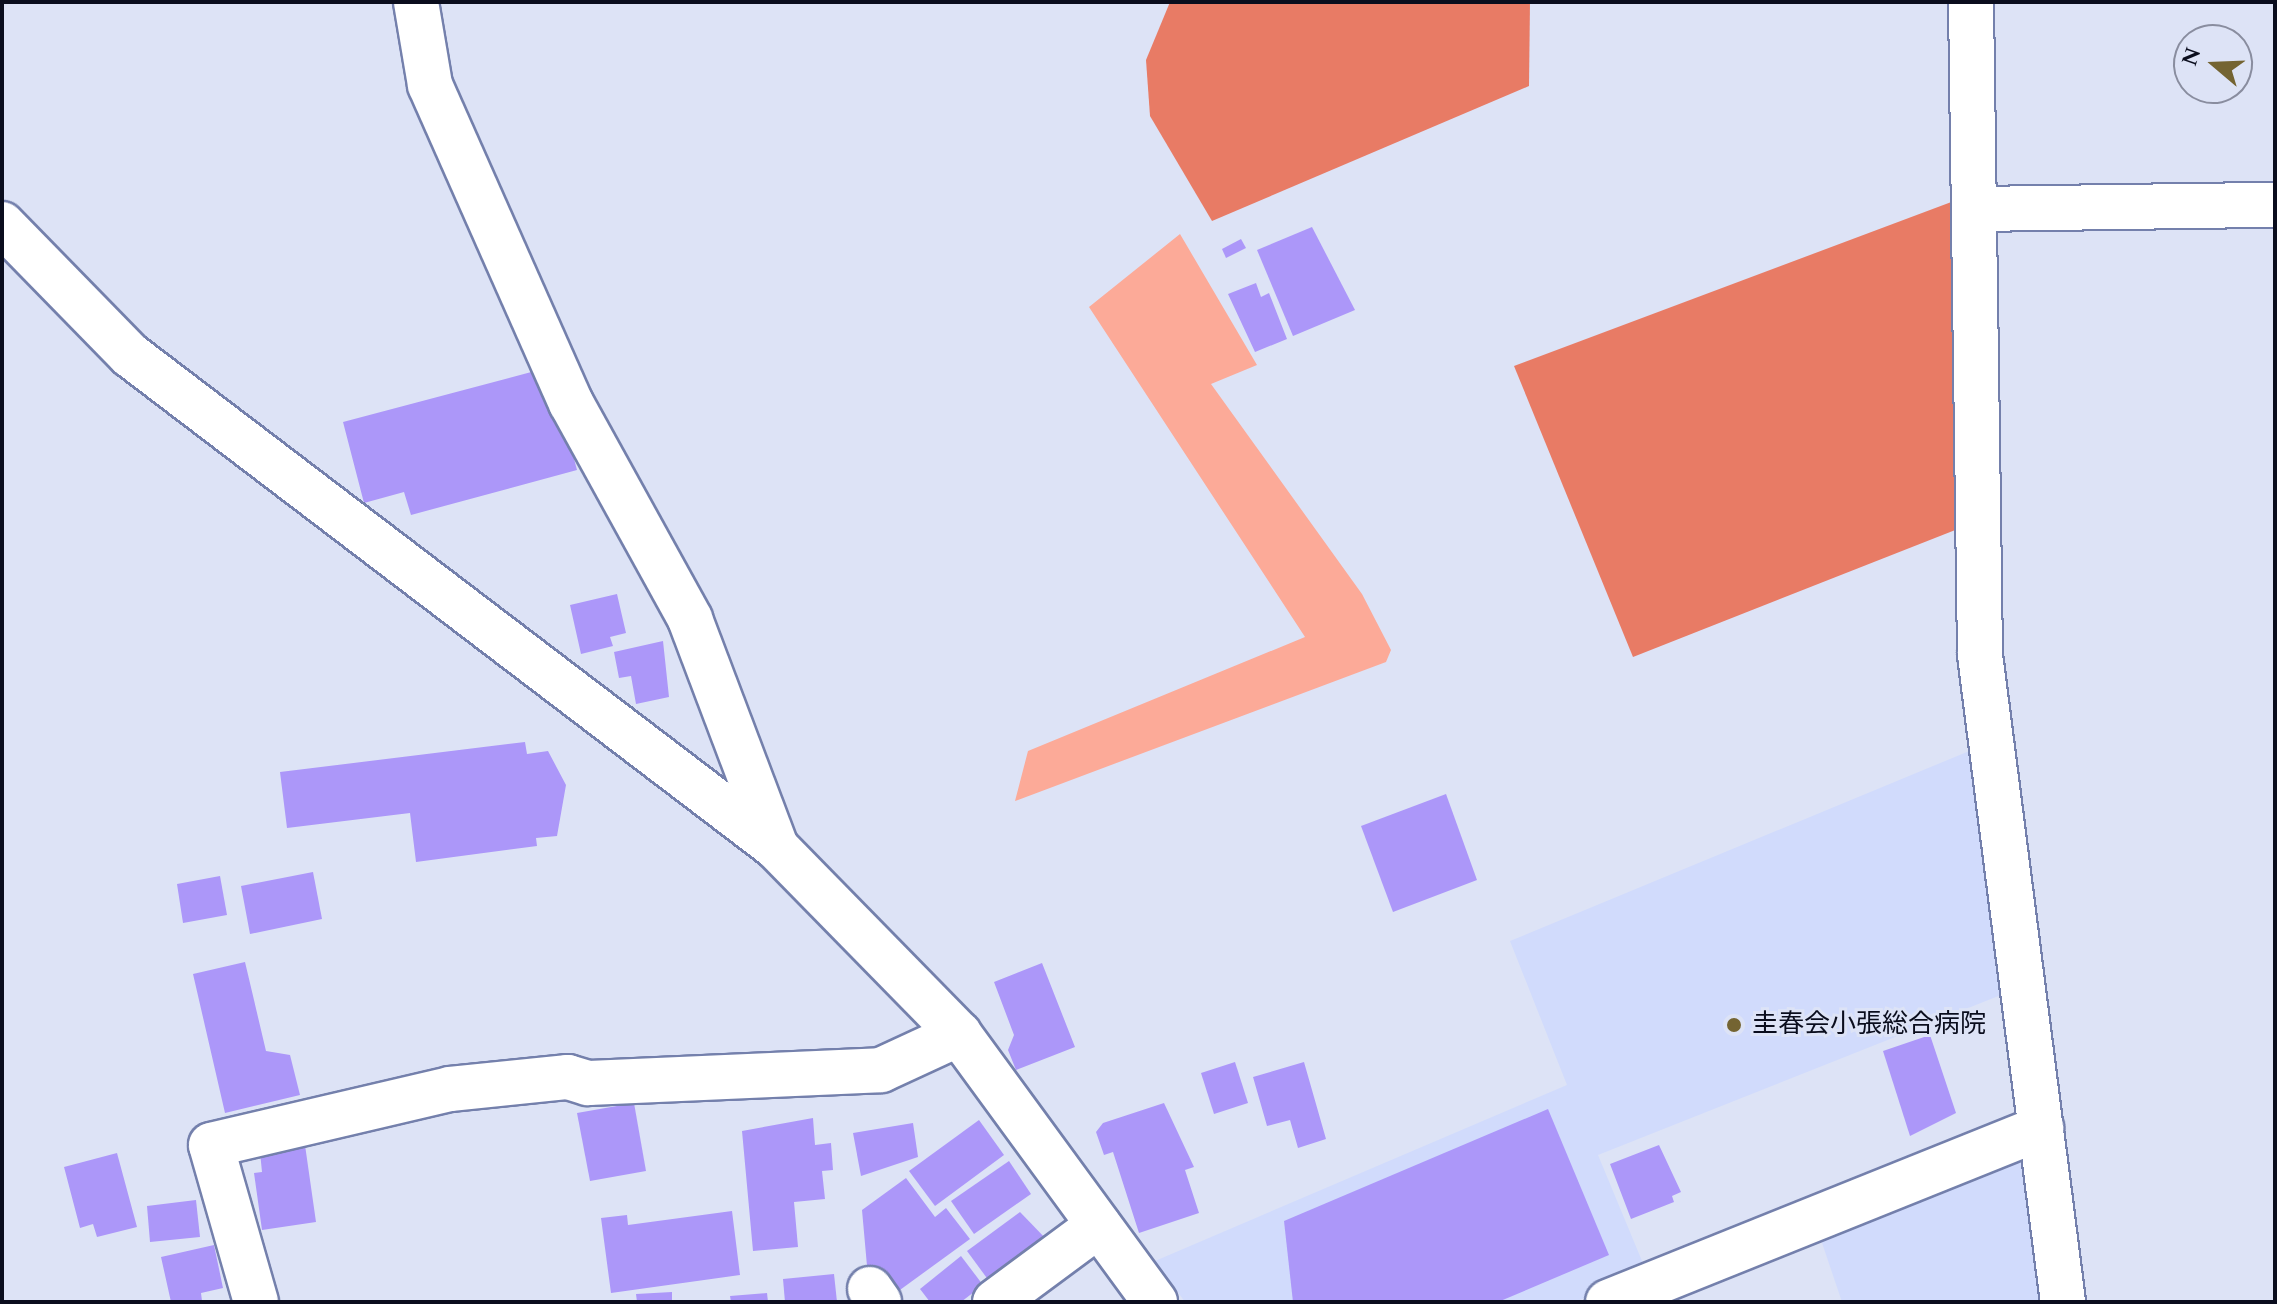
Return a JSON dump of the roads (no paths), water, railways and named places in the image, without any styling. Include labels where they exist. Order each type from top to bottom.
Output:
[{"type":"street","points":[[416,2],[430,85],[571,403],[690,619],[776,847]]},
{"type":"street","points":[[1971,2],[1980,655],[2063,1302]]},
{"type":"street","points":[[1975,209],[2275,205]]},
{"type":"street","points":[[2,224],[130,355],[776,847],[959,1034],[1155,1302]]},
{"type":"street","points":[[256,1302],[211,1145],[450,1089],[568,1077],[588,1083],[881,1070],[959,1034]]},
{"type":"street","points":[[1608,1302],[2041,1128]]},
{"type":"street","points":[[995,1302],[1099,1225]]},
{"type":"place","name":"圭春会小張総合病院","points":[[1734,1025]]}]
